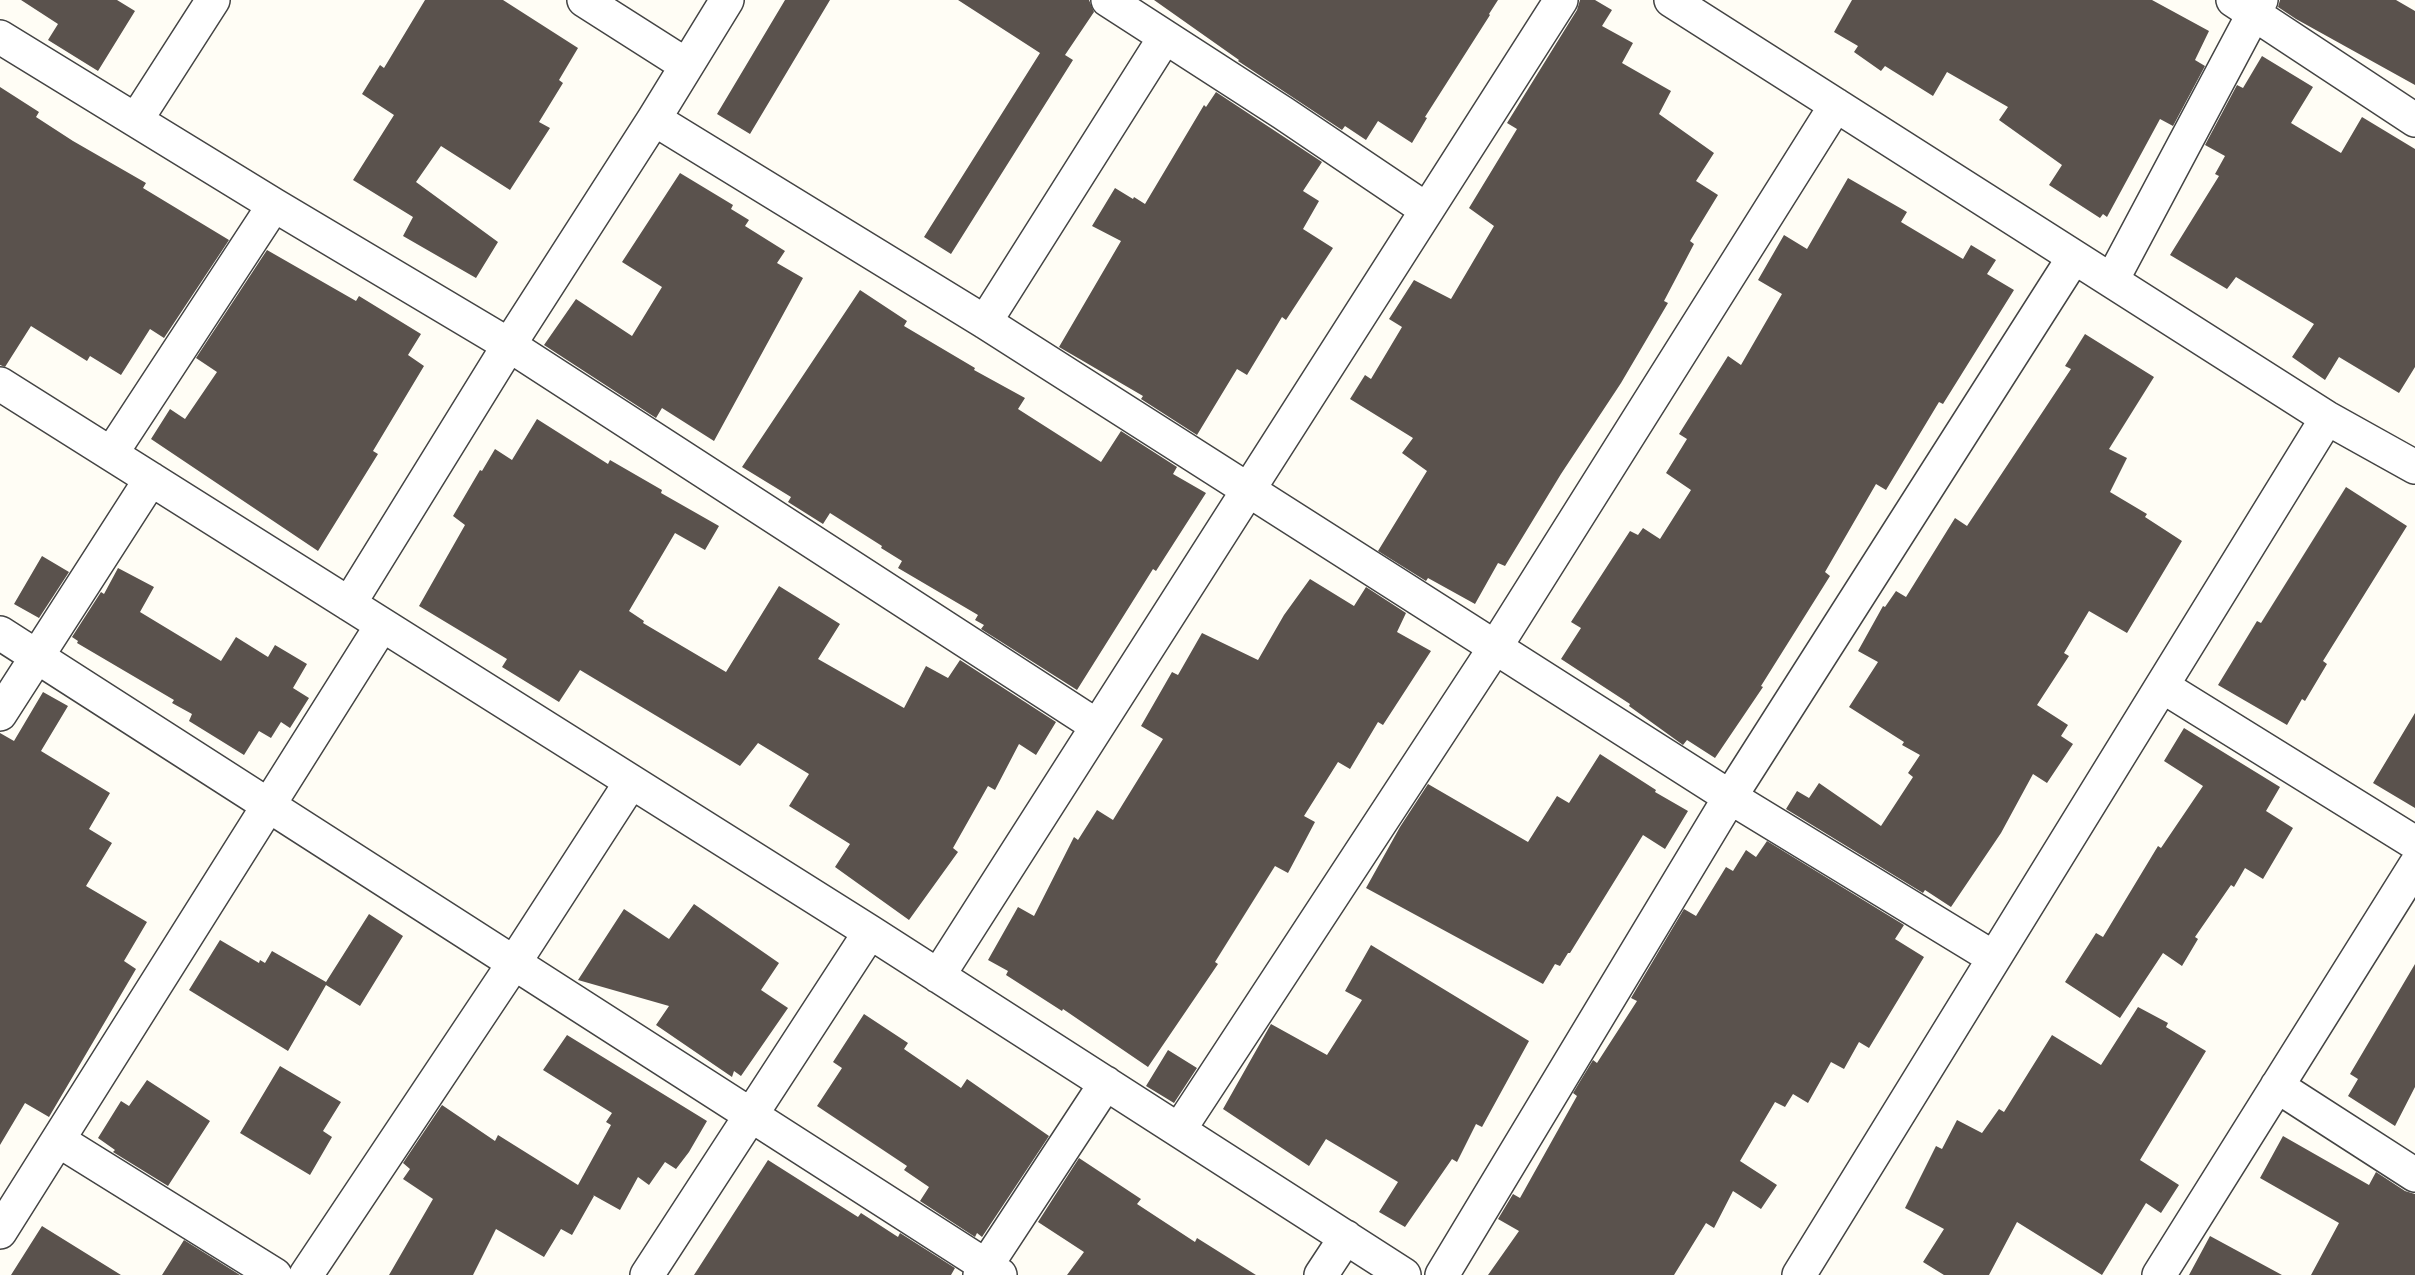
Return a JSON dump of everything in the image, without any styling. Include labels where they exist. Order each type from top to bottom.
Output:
[{"type":"street","points":[[136,120],[213,0]]},
{"type":"street","points":[[584,0],[686,65]]},
{"type":"street","points":[[349,604],[508,345],[654,119],[727,0]]},
{"type":"street","points":[[1108,0],[1427,210]]},
{"type":"street","points":[[938,976],[1561,0]]},
{"type":"street","points":[[1671,0],[2327,418],[2415,467]]},
{"type":"street","points":[[2112,280],[2250,4],[2415,120]]},
{"type":"street","points":[[0,37],[508,345],[1097,726]]},
{"type":"street","points":[[985,322],[1165,37]]},
{"type":"street","points":[[1179,1130],[1496,646],[1836,105]]},
{"type":"street","points":[[654,119],[985,322],[1730,797],[1994,958]]},
{"type":"street","points":[[111,454],[274,205]]},
{"type":"street","points":[[1442,1275],[1730,797],[2074,256]]},
{"type":"street","points":[[0,384],[870,932],[1404,1275]]},
{"type":"street","points":[[1798,1275],[2327,418]]},
{"type":"street","points":[[0,714],[151,479]]},
{"type":"street","points":[[4,1216],[58,1140],[382,625]]},
{"type":"street","points":[[0,633],[752,1116],[988,1272],[1106,1083]]},
{"type":"street","points":[[2162,686],[2415,843]]},
{"type":"street","points":[[306,1275],[514,963],[631,782]]},
{"type":"street","points":[[2159,1275],[2415,866]]},
{"type":"street","points":[[647,1275],[870,932]]},
{"type":"street","points":[[2277,1086],[2415,1175]]},
{"type":"street","points":[[58,1140],[275,1275]]},
{"type":"street","points":[[1321,1275],[1346,1237]]},
{"type":"building","points":[[21,0],[117,0],[135,11],[98,71],[48,40],[58,24]]},
{"type":"building","points":[[425,0],[503,0],[578,48],[559,80],[563,83],[539,122],[550,128],[510,190],[441,146],[416,182],[498,242],[476,278],[403,236],[413,217],[353,180],[394,115],[362,94],[380,65],[384,68]]},
{"type":"building","points":[[785,0],[830,0],[750,134],[717,114]]},
{"type":"building","points":[[958,0],[1089,0],[1094,12],[1065,55],[1073,60],[951,254],[924,237],[1040,53]]},
{"type":"building","points":[[1154,0],[1498,0],[1425,117],[1427,118],[1412,143],[1378,121],[1366,140],[1345,126],[1342,130],[1238,61]]},
{"type":"building","points":[[1580,0],[1595,0],[1612,10],[1602,26],[1633,43],[1622,63],[1671,91],[1659,114],[1714,153],[1696,181],[1718,195],[1690,241],[1694,244],[1664,301],[1668,303],[1621,383],[1561,474],[1505,566],[1498,563],[1475,604],[1428,578],[1426,581],[1378,551],[1427,471],[1402,453],[1413,438],[1350,399],[1365,375],[1371,379],[1402,327],[1389,319],[1414,280],[1451,299],[1494,226],[1469,208],[1517,129],[1507,123],[1577,10]]},
{"type":"building","points":[[1852,0],[2152,0],[2209,31],[2195,60],[2205,66],[2173,126],[2160,119],[2107,217],[2103,214],[2100,218],[2049,185],[2062,165],[1999,120],[2008,107],[1947,72],[1933,96],[1885,66],[1881,71],[1854,52],[1858,46],[1834,32]]},
{"type":"building","points":[[2280,0],[2396,0],[2415,11],[2415,85],[2296,19],[2278,7]]},
{"type":"building","points":[[2262,56],[2313,87],[2291,123],[2341,153],[2362,117],[2415,149],[2415,367],[2399,393],[2339,357],[2325,380],[2292,357],[2314,324],[2236,277],[2227,289],[2170,255],[2219,176],[2215,174],[2225,156],[2205,145],[2237,85],[2243,88]]},
{"type":"building","points":[[0,87],[39,112],[36,117],[146,183],[143,188],[229,240],[164,338],[150,329],[121,375],[90,356],[87,361],[31,326],[5,367],[0,365]]},
{"type":"building","points":[[1216,92],[1322,162],[1303,191],[1319,201],[1303,229],[1333,248],[1286,320],[1282,317],[1247,375],[1237,369],[1197,435],[1141,399],[1143,396],[1059,347],[1121,241],[1092,226],[1115,188],[1145,204],[1204,105],[1206,107]]},
{"type":"building","points":[[680,173],[733,205],[731,209],[749,220],[745,226],[785,251],[777,263],[803,278],[714,441],[662,408],[656,418],[544,345],[576,299],[632,336],[662,287],[622,262]]},
{"type":"building","points":[[1848,178],[1907,212],[1901,222],[1963,259],[1971,245],[1996,260],[1987,274],[2014,290],[1943,404],[1939,402],[1886,490],[1876,484],[1825,572],[1830,576],[1761,686],[1763,687],[1715,758],[1687,740],[1683,745],[1629,706],[1630,704],[1561,659],[1581,628],[1571,622],[1630,531],[1638,535],[1643,528],[1660,539],[1691,490],[1666,473],[1687,439],[1679,434],[1728,356],[1741,365],[1782,294],[1758,280],[1784,235],[1807,249]]},
{"type":"building","points":[[267,250],[356,301],[359,296],[421,334],[408,355],[424,366],[373,451],[378,454],[318,551],[151,439],[170,409],[185,419],[217,372],[196,358]]},
{"type":"building","points":[[860,290],[907,321],[904,326],[975,368],[974,370],[1025,398],[1018,409],[1101,462],[1121,431],[1177,467],[1173,474],[1206,493],[1156,571],[1153,569],[1077,690],[981,629],[984,625],[975,620],[978,615],[898,568],[902,561],[881,548],[882,546],[830,513],[823,524],[788,502],[791,497],[742,467]]},
{"type":"building","points":[[2085,334],[2154,377],[2109,449],[2127,458],[2110,492],[2147,514],[2145,517],[2182,541],[2127,633],[2089,611],[2064,653],[2069,656],[2037,705],[2068,725],[2061,736],[2073,744],[2047,783],[2033,774],[2001,833],[1951,907],[1925,890],[1923,893],[1786,809],[1797,791],[1809,798],[1819,783],[1881,826],[1913,777],[1908,773],[1920,755],[1902,745],[1904,742],[1849,707],[1878,662],[1858,651],[1883,606],[1885,607],[1896,591],[1906,597],[1955,518],[1967,526],[2071,369],[2065,366]]},
{"type":"building","points":[[537,419],[608,464],[610,460],[662,490],[661,493],[719,526],[705,550],[675,533],[629,611],[644,621],[643,623],[726,672],[779,586],[840,624],[818,659],[904,708],[926,666],[948,678],[960,660],[1056,722],[1036,755],[1019,744],[995,790],[988,786],[953,848],[958,852],[909,920],[835,867],[850,844],[789,806],[809,774],[758,743],[740,766],[580,670],[559,702],[502,667],[507,659],[419,606],[465,525],[453,516],[480,470],[482,471],[495,449],[512,460]]},
{"type":"building","points":[[2346,487],[2407,526],[2323,661],[2327,664],[2305,701],[2302,699],[2287,725],[2218,685],[2257,621],[2261,623]]},
{"type":"building","points":[[42,556],[69,572],[39,618],[14,604]]},
{"type":"building","points":[[118,568],[154,587],[140,612],[221,661],[236,637],[268,657],[275,645],[307,664],[293,688],[309,698],[290,728],[281,722],[271,738],[259,731],[244,755],[189,721],[192,714],[172,703],[174,700],[77,643],[78,641],[72,637],[101,592],[104,594]]},
{"type":"building","points":[[1310,579],[1354,606],[1366,587],[1406,613],[1397,632],[1431,651],[1383,725],[1378,722],[1350,769],[1338,762],[1304,816],[1315,822],[1288,873],[1275,866],[1215,962],[1218,964],[1148,1067],[1063,1009],[1062,1011],[1006,975],[1008,971],[988,960],[1018,907],[1034,916],[1074,837],[1078,840],[1097,810],[1113,820],[1163,739],[1141,726],[1172,672],[1178,675],[1202,633],[1258,660],[1284,615]]},
{"type":"building","points":[[43,692],[68,706],[41,751],[110,793],[89,829],[112,843],[86,886],[147,922],[124,961],[136,969],[49,1117],[25,1103],[0,1145],[0,733],[14,741]]},
{"type":"building","points":[[2415,713],[2415,808],[2373,783]]},
{"type":"building","points":[[2184,728],[2280,787],[2266,811],[2293,828],[2263,879],[2245,868],[2234,887],[2231,885],[2195,937],[2198,939],[2182,966],[2163,953],[2120,1018],[2065,982],[2096,933],[2103,937],[2158,846],[2161,848],[2203,786],[2164,761]]},
{"type":"building","points":[[1600,754],[1656,790],[1655,792],[1688,811],[1665,849],[1643,835],[1570,953],[1560,966],[1555,964],[1543,984],[1366,888],[1400,827],[1428,784],[1528,842],[1557,796],[1569,803]]},
{"type":"building","points":[[1767,841],[1904,925],[1895,939],[1924,957],[1869,1048],[1859,1042],[1844,1069],[1831,1062],[1808,1103],[1793,1094],[1785,1107],[1775,1102],[1740,1161],[1777,1185],[1761,1209],[1733,1191],[1714,1228],[1706,1223],[1674,1275],[1488,1275],[1519,1231],[1498,1219],[1513,1194],[1520,1198],[1577,1096],[1573,1093],[1593,1060],[1597,1063],[1637,1001],[1631,998],[1684,909],[1696,916],[1726,867],[1733,871],[1746,850],[1756,857]]},
{"type":"building","points":[[694,904],[779,963],[761,990],[788,1008],[741,1076],[734,1071],[732,1077],[656,1025],[669,1006],[578,980],[624,909],[669,939]]},
{"type":"building","points":[[369,914],[403,936],[360,1006],[326,985],[288,1051],[189,990],[220,940],[259,963],[260,960],[265,963],[272,951],[326,982]]},
{"type":"building","points":[[1371,945],[1529,1041],[1482,1127],[1476,1124],[1457,1162],[1452,1159],[1405,1227],[1379,1212],[1398,1182],[1326,1139],[1309,1166],[1223,1109],[1271,1024],[1327,1055],[1362,1000],[1345,991]]},
{"type":"building","points":[[2415,964],[2415,1087],[2395,1126],[2348,1096],[2358,1079],[2350,1074]]},
{"type":"building","points":[[2138,1007],[2168,1023],[2166,1027],[2206,1051],[2140,1160],[2179,1185],[2161,1213],[2146,1203],[2102,1275],[2017,1222],[1989,1275],[1944,1275],[1923,1262],[1944,1229],[1905,1208],[1936,1146],[1942,1149],[1957,1120],[1982,1133],[1999,1109],[2004,1112],[2052,1035],[2101,1065]]},
{"type":"building","points":[[864,1014],[908,1043],[904,1049],[961,1088],[967,1079],[1049,1136],[982,1237],[977,1233],[975,1237],[920,1201],[929,1187],[904,1170],[907,1166],[817,1106],[842,1068],[833,1062]]},
{"type":"building","points":[[567,1035],[707,1121],[689,1152],[676,1169],[665,1162],[649,1185],[638,1177],[620,1210],[593,1195],[572,1235],[561,1229],[544,1257],[496,1229],[473,1275],[389,1275],[433,1199],[403,1179],[410,1169],[403,1163],[442,1105],[495,1141],[498,1135],[578,1185],[611,1125],[606,1122],[612,1113],[543,1070]]},
{"type":"building","points":[[1168,1050],[1197,1068],[1174,1103],[1146,1086]]},
{"type":"building","points":[[280,1066],[341,1102],[323,1131],[332,1137],[310,1175],[240,1133]]},
{"type":"building","points":[[147,1080],[210,1121],[168,1186],[113,1152],[115,1150],[98,1138],[121,1101],[129,1106]]},
{"type":"building","points":[[2283,1136],[2369,1185],[2376,1172],[2405,1191],[2415,1194],[2415,1275],[2311,1275],[2339,1223],[2260,1178]]},
{"type":"building","points":[[1079,1158],[1141,1199],[1137,1204],[1195,1242],[1197,1238],[1256,1275],[1067,1275],[1084,1252],[1038,1222]]},
{"type":"building","points":[[768,1160],[858,1217],[861,1213],[898,1237],[900,1233],[955,1268],[951,1275],[694,1275]]},
{"type":"building","points":[[42,1226],[121,1275],[11,1275]]},
{"type":"building","points":[[2210,1236],[2282,1275],[2189,1275]]},
{"type":"building","points":[[184,1240],[240,1275],[162,1275]]}]
